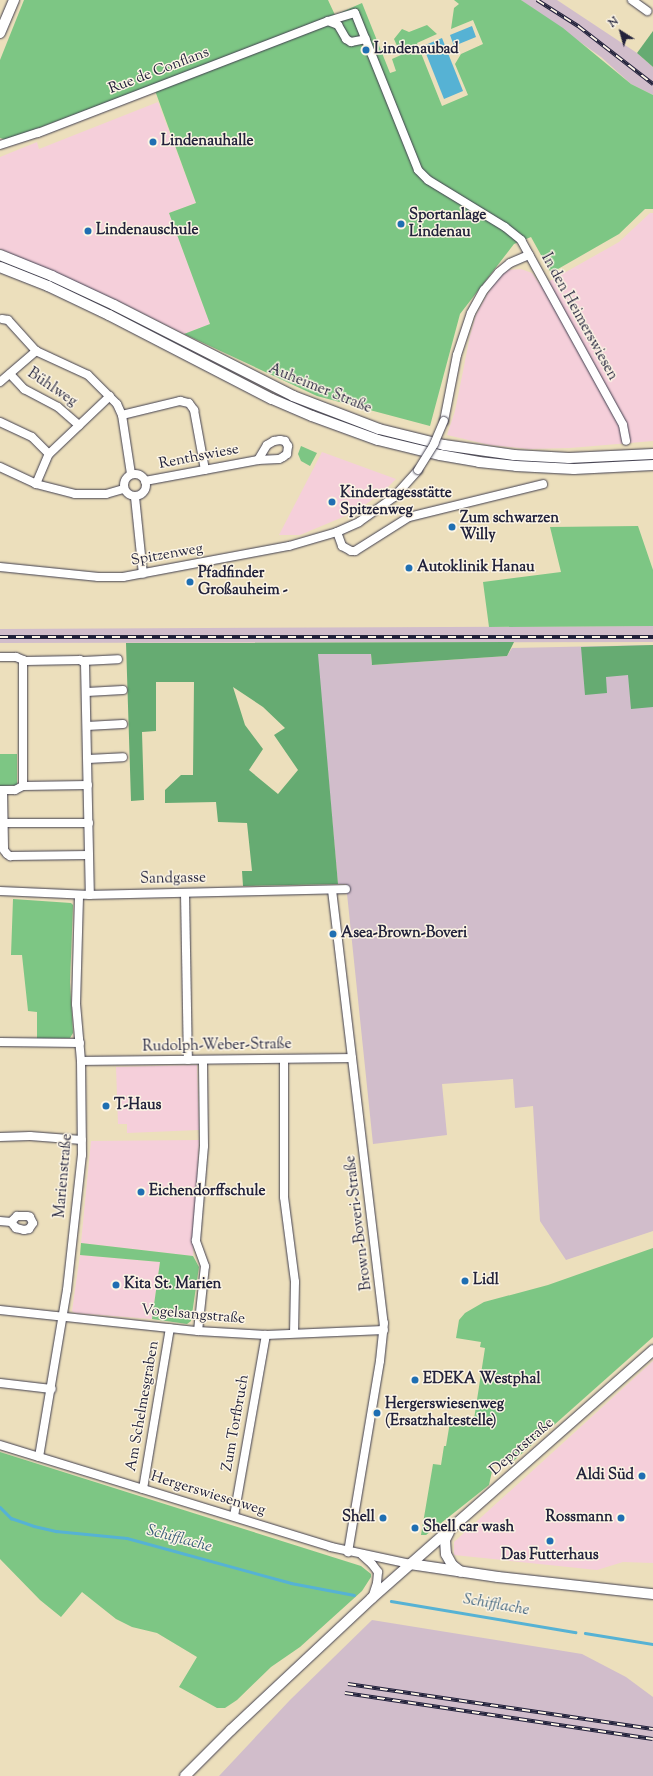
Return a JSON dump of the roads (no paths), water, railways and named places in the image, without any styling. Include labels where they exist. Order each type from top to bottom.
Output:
[{"type":"main road","points":[[0,34],[14,0]]},
{"type":"main road","name":"Auheimer Straße","points":[[0,254],[114,305],[293,396],[380,429],[444,445],[506,454],[569,458],[653,454]]},
{"type":"main road","name":"Auheimer Straße","points":[[0,267],[48,286],[109,314],[272,398],[312,416],[378,440],[440,455],[479,462],[516,466],[574,469],[653,465]]},
{"type":"main road","name":"Depotstraße","points":[[185,1776],[231,1730],[372,1598],[653,1350]]},
{"type":"main road","points":[[452,1528],[445,1540],[446,1554],[452,1565],[461,1572]]},
{"type":"main road","points":[[410,1564],[461,1572],[653,1594]]},
{"type":"street","points":[[632,0],[647,11]]},
{"type":"street","name":"Rue de Conflans","points":[[0,145],[38,133],[355,13],[418,170],[428,180],[513,233],[521,240],[529,255]]},
{"type":"street","points":[[328,22],[338,25],[345,37],[351,42],[366,39]]},
{"type":"street","name":"In den Heimerswiesen","points":[[418,470],[434,444],[444,421],[457,355],[471,313],[484,290],[498,272],[510,263],[529,255],[623,425],[626,441]]},
{"type":"street","points":[[2,319],[8,320],[36,351],[88,375],[117,404],[122,415],[131,474],[125,479],[124,489],[129,495],[135,497],[143,574]]},
{"type":"street","points":[[0,382],[36,351]]},
{"type":"street","name":"Bühlweg","points":[[10,374],[24,389],[58,407],[79,425]]},
{"type":"street","points":[[36,484],[49,454],[110,396]]},
{"type":"street","points":[[122,415],[180,401],[189,403],[194,410],[205,470]]},
{"type":"street","points":[[0,422],[32,436],[49,454]]},
{"type":"street","name":"Renthswiese","points":[[146,481],[258,460]]},
{"type":"street","points":[[0,467],[36,484],[55,490],[90,495],[106,494],[124,489]]},
{"type":"street","name":"Spitzenweg","points":[[0,567],[98,577],[124,577],[289,546],[337,532],[359,522],[383,506],[405,486],[418,470]]},
{"type":"street","name":"Renthswiese","points":[[131,474],[141,476],[146,481]]},
{"type":"street","name":"Renthswiese","points":[[135,497],[145,491],[146,481]]},
{"type":"street","points":[[337,532],[342,546],[351,551],[355,551],[409,518],[542,484]]},
{"type":"street","points":[[0,657],[16,657],[23,660],[83,661],[118,659]]},
{"type":"street","points":[[23,660],[23,786]]},
{"type":"street","points":[[83,661],[86,666],[87,692],[90,895]]},
{"type":"street","points":[[87,692],[122,690]]},
{"type":"street","points":[[87,726],[123,724]]},
{"type":"street","points":[[88,759],[123,757]]},
{"type":"street","points":[[88,785],[23,786],[15,790],[2,790],[4,850],[10,856],[89,855]]},
{"type":"street","points":[[4,823],[89,823]]},
{"type":"street","name":"Sandgasse","points":[[0,891],[90,895],[346,889]]},
{"type":"street","name":"Brown-Boveri-Straße","points":[[332,890],[380,1278],[384,1330],[348,1552]]},
{"type":"street","points":[[185,893],[188,1060]]},
{"type":"street","name":"Marienstraße","points":[[39,1457],[52,1389],[63,1316],[82,1155],[81,1061],[76,1004],[79,895]]},
{"type":"street","points":[[0,1042],[80,1042]]},
{"type":"street","name":"Rudolph-Weber-Straße","points":[[81,1061],[352,1058]]},
{"type":"street","points":[[284,1059],[284,1197],[295,1282],[294,1333]]},
{"type":"street","points":[[198,1331],[205,1266],[196,1241],[204,1146],[203,1060]]},
{"type":"street","points":[[0,1136],[30,1136],[82,1140]]},
{"type":"street","points":[[0,1221],[11,1222]]},
{"type":"street","name":"Vogelsangstraße","points":[[0,1310],[198,1331],[266,1335],[384,1330]]},
{"type":"street","name":"Am Schelmesgraben","points":[[143,1489],[170,1328]]},
{"type":"street","name":"Zum Torfbruch","points":[[234,1516],[266,1335]]},
{"type":"street","points":[[0,1383],[52,1389]]},
{"type":"street","name":"Hergerswiesenweg","points":[[0,1445],[348,1552],[410,1564]]},
{"type":"street","points":[[359,1554],[372,1564],[378,1572],[377,1583],[372,1598]]},
{"type":"water","points":[[472,26],[476,37],[454,46],[450,35]]},
{"type":"water","points":[[442,38],[463,91],[444,99],[423,46]]},
{"type":"waterway","name":"Schifflache","points":[[0,1507],[11,1518],[34,1526],[56,1531],[127,1538],[291,1583],[354,1595]]},
{"type":"waterway","name":"Schifflache","points":[[391,1601],[575,1632]]},
{"type":"waterway","name":"Schifflache","points":[[585,1633],[653,1644]]},
{"type":"railway","points":[[537,0],[578,26],[653,84]]},
{"type":"railway","points":[[0,637],[653,637]]},
{"type":"railway","points":[[348,1684],[653,1729]]},
{"type":"railway","points":[[345,1693],[653,1739]]},
{"type":"place","name":"Lindenaubad","points":[[366,50]]},
{"type":"place","name":"Lindenauhalle","points":[[153,142]]},
{"type":"place","name":"Sportanlage Lindenau","points":[[401,224]]},
{"type":"place","name":"Lindenauschule","points":[[88,231]]},
{"type":"place","name":"Kindertagesstätte Spitzenweg","points":[[332,502]]},
{"type":"place","name":"Zum schwarzen Willy","points":[[452,527]]},
{"type":"place","name":"Autoklinik Hanau","points":[[409,568]]},
{"type":"place","name":"Pfadfinder Großauheim -","points":[[190,582]]},
{"type":"place","name":"Asea-Brown-Boveri","points":[[333,934]]},
{"type":"place","name":"T-Haus","points":[[106,1106]]},
{"type":"place","name":"Eichendorffschule","points":[[141,1192]]},
{"type":"place","name":"Lidl","points":[[465,1281]]},
{"type":"place","name":"Kita St. Marien","points":[[116,1285]]},
{"type":"place","name":"EDEKA Westphal","points":[[415,1380]]},
{"type":"place","name":"Hergerswiesenweg (Ersatzhaltestelle)","points":[[377,1413]]},
{"type":"place","name":"Aldi Süd","points":[[642,1476]]},
{"type":"place","name":"Shell","points":[[383,1518]]},
{"type":"place","name":"Rossmann","points":[[621,1518]]},
{"type":"place","name":"Shell car wash","points":[[415,1528]]},
{"type":"place","name":"Das Futterhaus","points":[[550,1541]]}]
